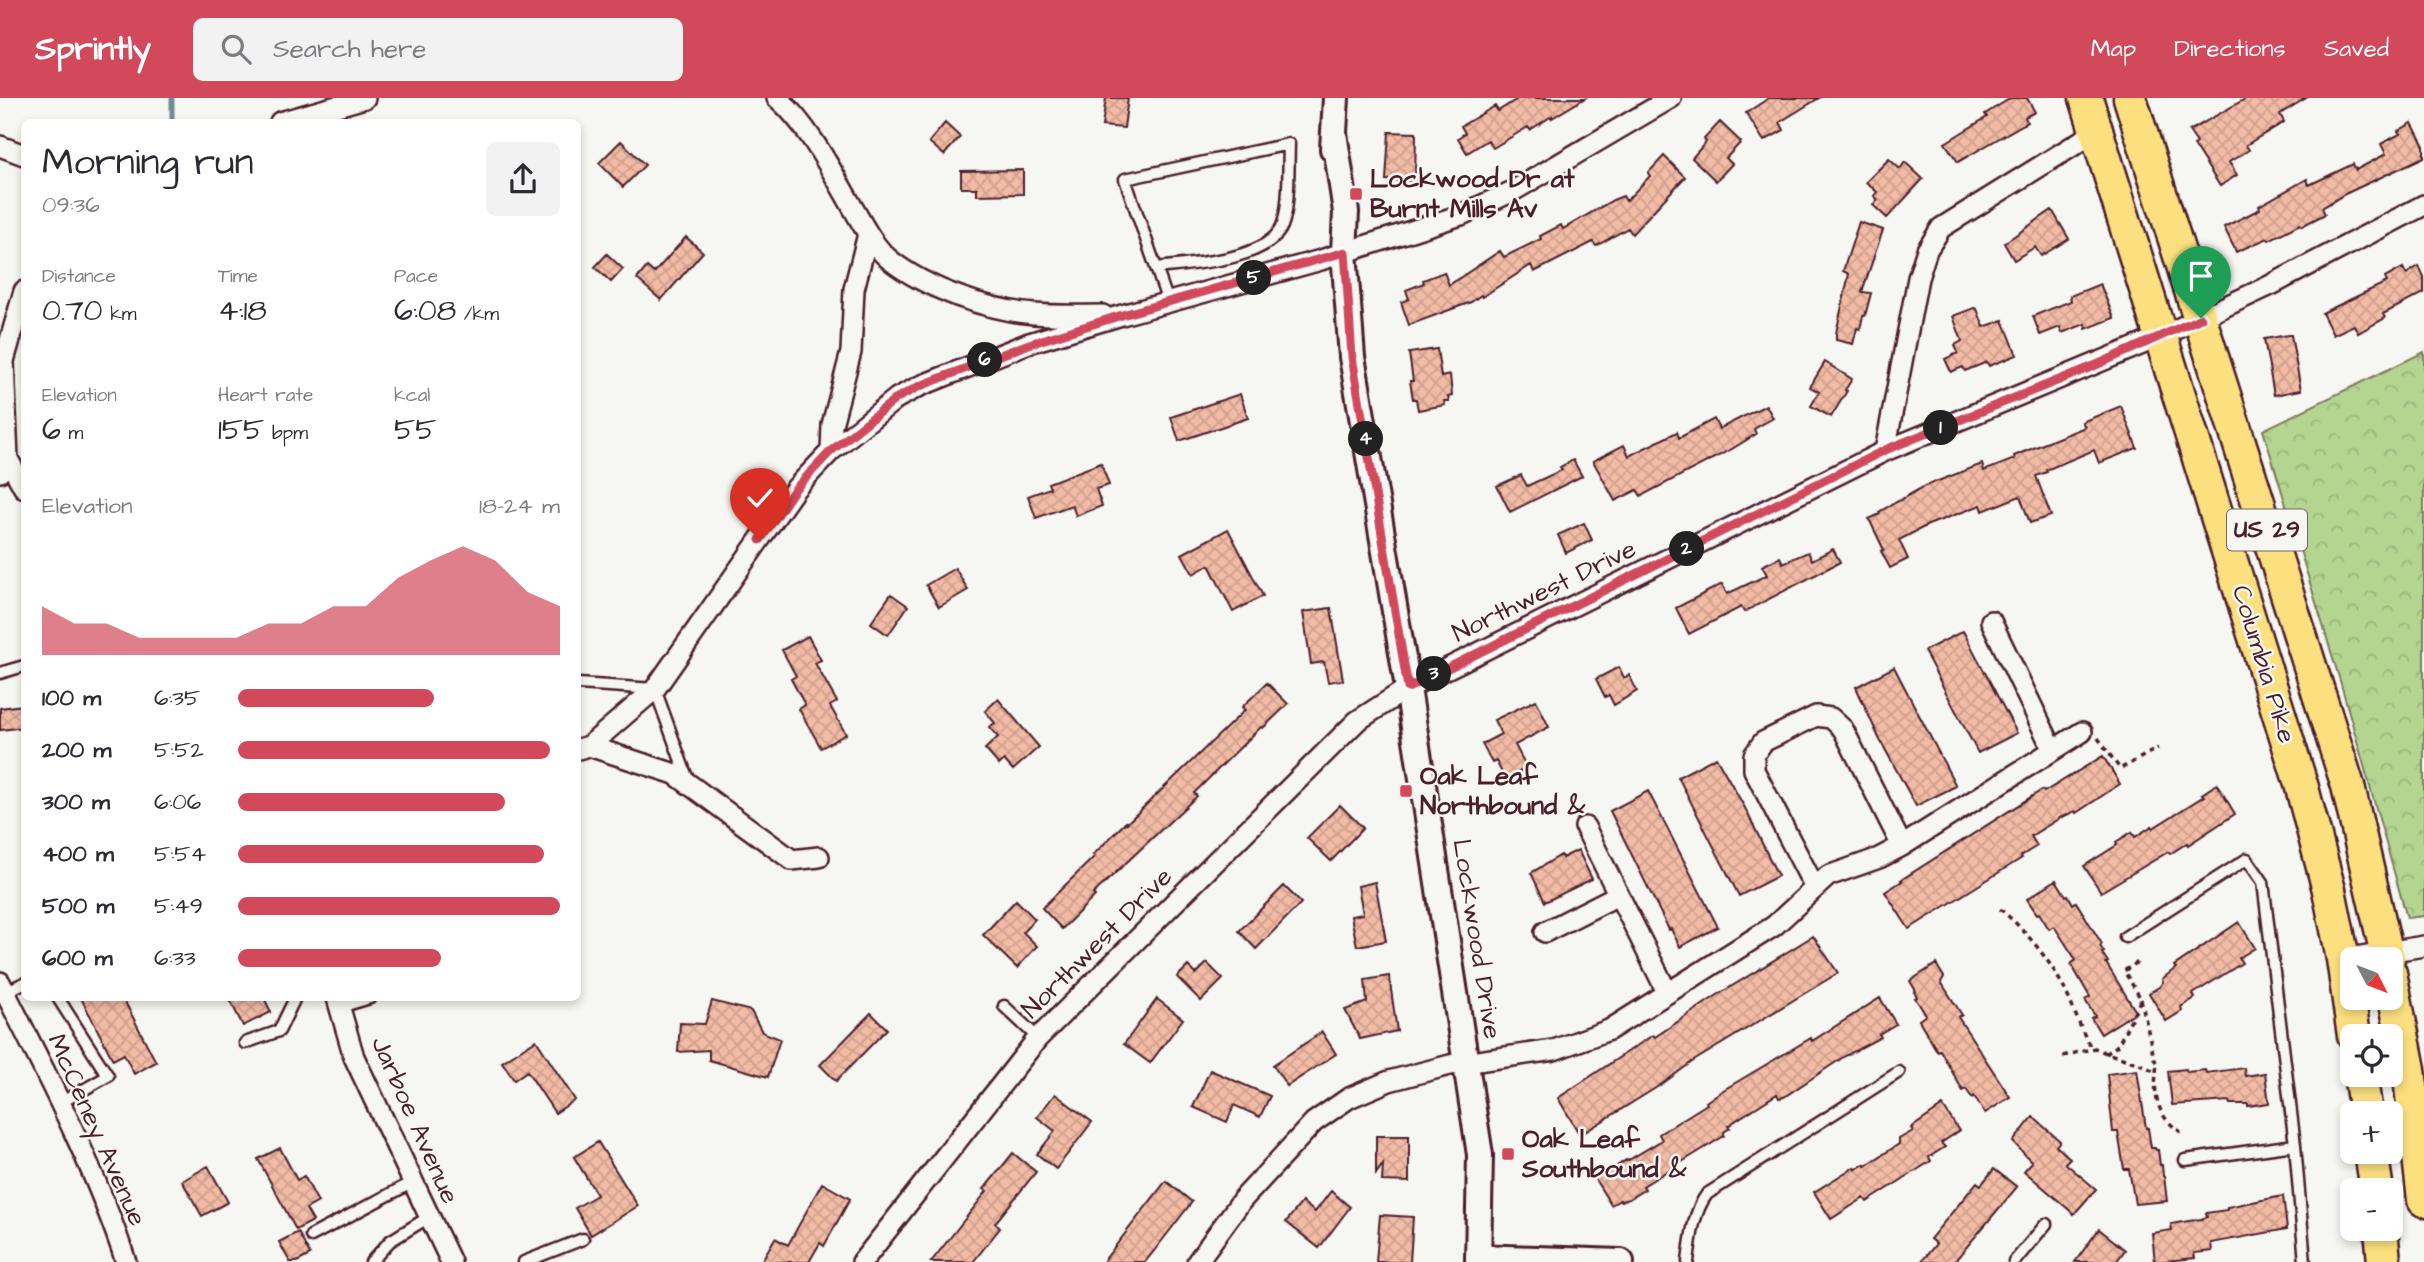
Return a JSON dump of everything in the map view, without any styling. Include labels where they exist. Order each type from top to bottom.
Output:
[{"type":"highway","name":"Columbia Pike","points":[[2086,98],[2301,784],[2329,890],[2341,947]]},
{"type":"highway","name":"Columbia Pike","points":[[2139,102],[2201,318],[2348,786],[2385,947]]},
{"type":"highway","name":"Columbia Pike","points":[[2397,1010],[2409,1069],[2424,1200]]},
{"type":"highway","points":[[2382,1241],[2384,1262]]},
{"type":"street","points":[[291,119],[365,98]]},
{"type":"street","points":[[777,98],[791,110],[868,234],[888,259],[918,277],[967,300],[1032,314],[1122,315]]},
{"type":"street","name":"Lockwood Drive","points":[[1336,98],[1330,213],[1345,252],[1352,357],[1408,688],[1480,1156],[1478,1259]]},
{"type":"street","points":[[583,748],[655,689],[795,489],[831,451],[897,398],[920,386],[1029,344],[1345,252],[1461,215],[1513,191],[1671,98]]},
{"type":"street","points":[[1885,450],[1918,278],[1927,250],[1941,228],[2096,131]]},
{"type":"street","points":[[0,146],[21,154]]},
{"type":"street","name":"Northwest Drive","points":[[862,1262],[1038,1038],[1356,721],[1408,688],[1885,450],[2162,337],[2271,285],[2424,205]]},
{"type":"street","points":[[831,451],[832,425],[851,352],[854,289],[868,234]]},
{"type":"street","points":[[21,300],[2,357],[4,466],[21,485]]},
{"type":"street","points":[[1991,621],[2053,750]]},
{"type":"street","points":[[1815,888],[1754,770],[1754,755],[1763,742],[1816,716],[1831,718],[1843,729],[1902,845]]},
{"type":"street","points":[[1197,1262],[1242,1200],[1314,1122],[1349,1098],[1389,1081],[1466,1061],[1554,1050],[1609,1030],[1774,926],[1828,876],[1879,858],[2053,750],[2089,735]]},
{"type":"street","points":[[583,748],[675,774],[792,860],[819,857]]},
{"type":"street","points":[[1585,827],[1667,992]]},
{"type":"street","points":[[1545,932],[1618,895]]},
{"type":"street","points":[[2403,955],[2424,946]]},
{"type":"street","name":"McCeney Avenue","points":[[2,987],[61,1103],[110,1212],[126,1262]]},
{"type":"street","name":"Jarboe Avenue","points":[[339,1002],[354,1057],[451,1262]]},
{"type":"street","points":[[1478,1259],[1621,1262]]},
{"type":"lane","points":[[1156,268],[1223,259],[1257,248],[1275,237],[1282,225],[1289,144],[1125,179],[1156,268],[1168,302]]},
{"type":"lane","points":[[0,673],[21,667]]},
{"type":"lane","points":[[581,684],[655,689],[691,786]]},
{"type":"lane","points":[[2125,937],[2247,859],[2263,882],[2295,1145],[2305,1262]]},
{"type":"lane","points":[[2,987],[21,984]]},
{"type":"lane","points":[[60,1001],[108,1076],[61,1103]]},
{"type":"lane","points":[[245,1043],[279,1031],[294,1001]]},
{"type":"lane","points":[[1004,1006],[1038,1038]]},
{"type":"lane","points":[[1688,1262],[1699,1205],[1707,1194],[1899,1072]]},
{"type":"lane","points":[[2185,1160],[2295,1145]]},
{"type":"lane","points":[[311,1236],[413,1182]]},
{"type":"lane","points":[[371,1262],[390,1241],[429,1217]]},
{"type":"lane","points":[[2014,1262],[2046,1224]]},
{"type":"lane","points":[[524,1262],[583,1239]]},
{"type":"path","points":[[2089,735],[2099,739],[2120,769],[2158,748]]},
{"type":"path","points":[[2000,909],[2018,923],[2053,970],[2092,1049]]},
{"type":"path","points":[[2141,960],[2124,971],[2141,999],[2157,1064],[2155,1072],[2159,1111],[2169,1125],[2181,1132]]},
{"type":"path","points":[[2106,1054],[2118,1045],[2141,999]]},
{"type":"path","points":[[2063,1056],[2095,1048],[2155,1072]]},
{"type":"green space","points":[[2424,352],[2424,916],[2407,918],[2341,684],[2263,430]]},
{"type":"building","points":[[1106,98],[1128,98],[1124,128],[1102,126]]},
{"type":"building","points":[[1519,98],[1585,98],[1493,148],[1488,140],[1467,153],[1458,138],[1465,133],[1461,126],[1495,106],[1498,111]]},
{"type":"building","points":[[1769,98],[1819,98],[1780,122],[1784,130],[1764,141],[1746,113]]},
{"type":"building","points":[[2011,98],[2027,98],[2035,112],[2025,117],[2027,122],[1958,162],[1945,143],[1987,117],[1985,114]]},
{"type":"building","points":[[2247,98],[2306,98],[2280,114],[2284,122],[2246,145],[2249,150],[2229,162],[2237,175],[2220,186],[2194,145],[2197,143],[2189,131]]},
{"type":"building","points":[[1720,122],[1741,142],[1726,158],[1732,164],[1716,181],[1692,158],[1706,142],[1704,139]]},
{"type":"building","points":[[945,123],[960,137],[944,155],[929,142]]},
{"type":"building","points":[[2412,123],[2424,146],[2424,157],[2345,194],[2322,208],[2325,214],[2302,226],[2300,224],[2269,240],[2268,238],[2236,252],[2224,227],[2260,209],[2259,206],[2307,179],[2309,185],[2353,164],[2356,170],[2386,154],[2381,144],[2400,134],[2398,131]]},
{"type":"building","points":[[1389,132],[1416,133],[1415,181],[1386,180]]},
{"type":"building","points":[[621,141],[645,165],[623,187],[599,163]]},
{"type":"building","points":[[1664,156],[1685,177],[1632,234],[1628,228],[1596,246],[1593,242],[1534,272],[1531,265],[1482,297],[1481,295],[1471,302],[1409,325],[1401,302],[1409,299],[1406,290],[1444,272],[1449,285],[1500,251],[1504,257],[1541,239],[1540,236],[1561,225],[1563,229],[1613,200],[1623,196],[1626,201],[1650,176],[1648,173]]},
{"type":"building","points":[[1889,159],[1900,169],[1905,162],[1923,179],[1887,218],[1873,205],[1878,200],[1874,196],[1877,192],[1866,182]]},
{"type":"building","points":[[1023,170],[1023,194],[977,195],[977,188],[961,188],[961,171]]},
{"type":"building","points":[[2052,210],[2069,239],[2041,256],[2035,247],[2014,260],[2004,243]]},
{"type":"building","points":[[1859,222],[1883,230],[1862,292],[1871,293],[1853,344],[1836,340],[1836,333],[1849,274],[1843,271]]},
{"type":"building","points":[[686,237],[703,252],[661,300],[637,279],[647,267],[654,273]]},
{"type":"building","points":[[607,254],[623,269],[611,282],[595,267]]},
{"type":"building","points":[[2419,266],[2424,277],[2424,293],[2383,314],[2385,318],[2358,333],[2354,325],[2333,335],[2322,313],[2387,282],[2385,278],[2403,268],[2406,274]]},
{"type":"building","points":[[2100,284],[2114,318],[2086,329],[2085,324],[2062,333],[2060,327],[2040,335],[2033,316],[2071,301],[2070,296]]},
{"type":"building","points":[[1977,309],[1984,327],[2003,320],[2017,355],[1989,366],[1987,362],[1965,371],[1963,367],[1951,372],[1945,359],[1958,353],[1955,345],[1962,341],[1953,316]]},
{"type":"building","points":[[2291,335],[2301,390],[2274,395],[2264,339]]},
{"type":"building","points":[[1437,349],[1441,377],[1450,375],[1452,396],[1448,397],[1449,401],[1444,401],[1445,405],[1418,410],[1410,381],[1413,381],[1409,353]]},
{"type":"building","points":[[1825,362],[1852,379],[1831,417],[1811,406],[1819,392],[1810,387]]},
{"type":"building","points":[[1240,394],[1248,418],[1179,441],[1171,417]]},
{"type":"building","points":[[1766,405],[1773,418],[1754,429],[1756,434],[1641,496],[1637,490],[1615,501],[1593,461],[1624,445],[1629,456],[1677,432],[1679,438],[1714,419],[1719,429]]},
{"type":"building","points":[[2121,406],[2137,448],[2099,463],[2094,450],[2036,476],[2051,516],[2030,523],[2020,496],[1983,511],[1981,505],[1928,525],[1899,540],[1908,559],[1890,568],[1869,519],[1925,486],[1982,464],[1984,471],[2015,459],[2014,456],[2085,427],[2082,422]]},
{"type":"building","points":[[1573,460],[1582,476],[1510,512],[1497,486],[1521,475],[1527,486],[1562,470],[1560,467]]},
{"type":"building","points":[[1101,463],[1109,485],[1096,489],[1102,506],[1076,516],[1072,505],[1036,518],[1028,496],[1050,488],[1048,483]]},
{"type":"building","points":[[1584,523],[1592,540],[1566,553],[1558,535]]},
{"type":"building","points":[[1228,529],[1263,596],[1233,612],[1209,565],[1193,574],[1182,554]]},
{"type":"building","points":[[1833,549],[1840,562],[1744,612],[1741,607],[1689,634],[1676,608],[1722,584],[1727,594],[1767,575],[1762,566],[1780,557],[1783,563],[1808,552],[1812,560]]},
{"type":"building","points":[[955,568],[968,590],[939,607],[926,585]]},
{"type":"building","points":[[891,594],[908,606],[888,635],[871,623]]},
{"type":"building","points":[[1331,608],[1343,680],[1328,682],[1324,662],[1311,664],[1303,612]]},
{"type":"building","points":[[1963,631],[2017,733],[1978,753],[1924,651]]},
{"type":"building","points":[[808,636],[821,660],[815,663],[837,702],[830,706],[846,734],[821,748],[799,709],[805,705],[791,679],[796,676],[782,650]]},
{"type":"building","points":[[1619,667],[1624,678],[1629,675],[1637,691],[1614,705],[1609,695],[1605,697],[1596,679]]},
{"type":"building","points":[[1894,667],[1956,786],[1916,806],[1879,738],[1856,687]]},
{"type":"building","points":[[1267,683],[1288,704],[1194,793],[1197,796],[1093,894],[1095,896],[1062,929],[1042,908],[1126,822],[1245,710],[1242,707]]},
{"type":"building","points":[[998,699],[1039,747],[1013,770],[1004,760],[999,765],[985,749],[998,737],[989,727],[995,723],[985,711]]},
{"type":"building","points":[[1536,700],[1549,727],[1515,745],[1527,768],[1505,779],[1496,761],[1492,763],[1482,744],[1501,734],[1494,720]]},
{"type":"building","points":[[21,705],[21,727],[0,730],[0,708]]},
{"type":"building","points":[[2103,756],[2120,784],[2076,813],[2075,811],[2060,818],[2031,836],[2037,846],[2021,856],[2022,858],[1909,929],[1885,892],[2042,790],[2044,792]]},
{"type":"building","points":[[1716,757],[1745,808],[1778,876],[1739,896],[1678,777]]},
{"type":"building","points":[[2217,784],[2235,814],[2188,845],[2187,843],[2170,854],[2168,852],[2101,892],[2084,866],[2132,832],[2135,837],[2152,826],[2153,828],[2204,796],[2202,794]]},
{"type":"building","points":[[1648,791],[1718,927],[1680,947],[1610,811]]},
{"type":"building","points":[[1340,805],[1363,828],[1331,861],[1307,838]]},
{"type":"building","points":[[1578,850],[1592,879],[1545,902],[1531,873],[1561,855],[1562,858]]},
{"type":"building","points":[[2056,880],[2073,904],[2076,902],[2102,944],[2100,946],[2108,962],[2106,963],[2136,1012],[2101,1034],[2091,1018],[2095,1016],[2085,1000],[2090,997],[2071,964],[2076,960],[2054,926],[2049,929],[2027,899]]},
{"type":"building","points":[[1375,882],[1386,941],[1357,946],[1351,916],[1363,914],[1358,886]]},
{"type":"building","points":[[1284,886],[1301,903],[1256,949],[1239,931]]},
{"type":"building","points":[[1016,900],[1035,919],[1023,932],[1037,946],[1017,968],[983,935]]},
{"type":"building","points":[[2239,922],[2255,948],[2239,958],[2242,963],[2193,994],[2195,998],[2181,1007],[2182,1011],[2166,1021],[2149,993],[2159,987],[2162,979],[2176,968],[2174,966]]},
{"type":"building","points":[[1813,936],[1838,973],[1692,1062],[1580,1135],[1558,1098],[1653,1035],[1655,1037]]},
{"type":"building","points":[[1207,963],[1223,979],[1201,1001],[1177,977],[1188,966],[1196,974]]},
{"type":"building","points":[[1936,964],[1944,977],[1941,982],[1962,1015],[1958,1017],[2010,1097],[1985,1113],[1974,1096],[1972,1098],[1966,1089],[1963,1091],[1919,1020],[1926,1015],[1915,998],[1916,991],[1910,981]]},
{"type":"building","points":[[1389,976],[1397,1031],[1360,1039],[1345,1010],[1367,1002],[1365,980]]},
{"type":"building","points":[[1880,998],[1896,1024],[1879,1034],[1881,1037],[1845,1056],[1784,1097],[1779,1098],[1777,1094],[1728,1126],[1730,1128],[1724,1132],[1724,1136],[1643,1186],[1645,1189],[1629,1199],[1611,1205],[1593,1176],[1609,1167],[1611,1170],[1662,1140],[1659,1134],[1707,1104],[1706,1102],[1720,1092],[1811,1038],[1812,1041]]},
{"type":"building","points":[[1157,999],[1183,1019],[1150,1063],[1124,1044]]},
{"type":"building","points":[[83,1001],[125,1001],[156,1062],[134,1074],[124,1054],[113,1060]]},
{"type":"building","points":[[230,1001],[266,1001],[271,1012],[243,1026]]},
{"type":"building","points":[[712,1001],[751,1011],[762,1032],[780,1039],[768,1077],[709,1060],[709,1050],[678,1052],[680,1023],[705,1024]]},
{"type":"building","points":[[871,1013],[887,1029],[836,1081],[820,1065]]},
{"type":"building","points":[[1322,1032],[1336,1054],[1287,1086],[1273,1065]]},
{"type":"building","points":[[536,1040],[575,1100],[555,1113],[527,1071],[514,1080],[502,1062]]},
{"type":"building","points":[[2244,1068],[2245,1076],[2265,1073],[2269,1103],[2248,1106],[2230,1104],[2229,1101],[2172,1105],[2168,1071],[2205,1070],[2206,1073]]},
{"type":"building","points":[[1210,1070],[1270,1096],[1260,1117],[1234,1105],[1227,1122],[1193,1107]]},
{"type":"building","points":[[2137,1070],[2146,1128],[2151,1148],[2158,1150],[2167,1201],[2135,1204],[2129,1169],[2124,1169],[2118,1132],[2113,1132],[2107,1074]]},
{"type":"building","points":[[1055,1094],[1092,1122],[1056,1169],[1037,1154],[1055,1131],[1037,1117]]},
{"type":"building","points":[[1943,1106],[1959,1131],[1941,1143],[1945,1147],[1929,1157],[1931,1161],[1867,1202],[1864,1198],[1831,1219],[1814,1192],[1854,1167],[1855,1170],[1864,1164],[1865,1166],[1899,1144],[1899,1139],[1913,1131],[1911,1128]]},
{"type":"building","points":[[2033,1117],[2060,1141],[2056,1146],[2070,1158],[2065,1163],[2096,1189],[2074,1214],[2024,1171],[2032,1162],[2013,1142]]},
{"type":"building","points":[[1376,1136],[1409,1136],[1409,1182],[1382,1181],[1383,1164],[1376,1174]]},
{"type":"building","points":[[598,1142],[638,1206],[591,1235],[575,1208],[597,1195],[574,1157]]},
{"type":"building","points":[[280,1148],[297,1180],[304,1176],[318,1202],[306,1209],[313,1221],[296,1230],[258,1159]]},
{"type":"building","points":[[1013,1153],[1036,1172],[995,1223],[1000,1228],[973,1262],[931,1262],[987,1191],[984,1189]]},
{"type":"building","points":[[208,1166],[228,1202],[202,1216],[182,1181]]},
{"type":"building","points":[[1994,1169],[2017,1187],[1954,1262],[1921,1262],[1936,1244],[1930,1239],[1977,1182],[1981,1185]]},
{"type":"building","points":[[1166,1181],[1192,1202],[1154,1251],[1145,1262],[1103,1262]]},
{"type":"building","points":[[822,1183],[850,1199],[824,1246],[820,1243],[809,1262],[761,1262],[775,1238],[788,1245]]},
{"type":"building","points":[[1331,1191],[1350,1207],[1319,1248],[1286,1222],[1302,1202],[1315,1212]]},
{"type":"building","points":[[2283,1196],[2287,1229],[2211,1243],[2212,1251],[2194,1253],[2195,1258],[2155,1262],[2152,1233],[2172,1230],[2171,1224],[2201,1219],[2207,1217],[2206,1213],[2227,1210],[2227,1207]]},
{"type":"building","points":[[1380,1215],[1413,1217],[1410,1262],[1376,1262]]},
{"type":"building","points":[[2099,1229],[2125,1250],[2116,1262],[2075,1262]]},
{"type":"building","points":[[298,1232],[310,1255],[297,1262],[290,1262],[279,1242]]},
{"type":"waterway","points":[[172,98],[172,119]]},
{"type":"place","name":"Lockwood Dr at Burnt Mills Av","points":[[1356,194]]},
{"type":"place","name":"Oak Leaf Northbound &","points":[[1406,791]]},
{"type":"place","name":"Oak Leaf Southbound &","points":[[1508,1154]]},
{"type":"route","points":[[760,540],[795,489],[831,451],[897,398],[920,386],[1029,344],[1345,252],[1352,357],[1408,688],[1885,450],[2094,366],[2201,318]]}]
